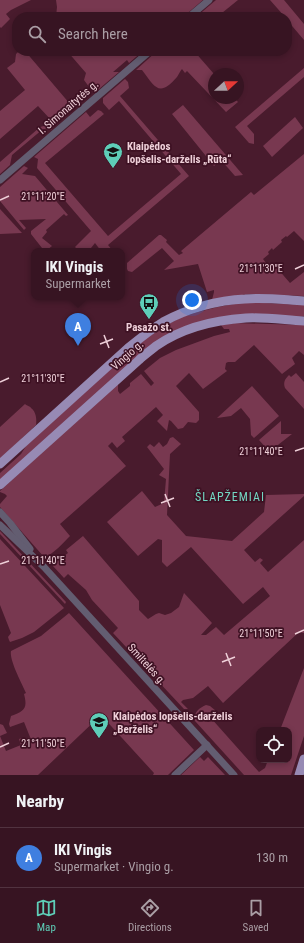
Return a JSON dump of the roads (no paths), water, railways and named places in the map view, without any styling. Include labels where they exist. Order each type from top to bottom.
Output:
[{"type":"main road","name":"Vingio g.","points":[[0,464],[128,348],[163,322],[194,309],[246,298],[304,301]]},
{"type":"main road","name":"Vingio g.","points":[[0,485],[139,360],[156,346],[170,338],[200,326],[230,320],[262,318],[304,321]]},
{"type":"main road","points":[[299,775],[304,759]]},
{"type":"street","points":[[195,12],[209,0]]},
{"type":"street","name":"I. Simonaitytės g.","points":[[0,180],[144,56]]},
{"type":"street","name":"Smiltelės g.","points":[[0,512],[44,567]]},
{"type":"street","name":"Smiltelės g.","points":[[0,525],[44,567],[234,775]]},
{"type":"street","points":[[175,775],[207,745]]},
{"type":"place","name":"Klaipėdos lopšelis-darželis „Rūta“","points":[[113,169]]},
{"type":"place","name":"Pasažo st.","points":[[149,320]]},
{"type":"place","name":"IKI Vingis","points":[[78,346]]},
{"type":"place","name":"Klaipėdos lopšelis-darželis „Berželis“","points":[[99,739]]},
{"type":"district","name":"ŠLAPŽEMIAI","points":[[230,497]]}]
